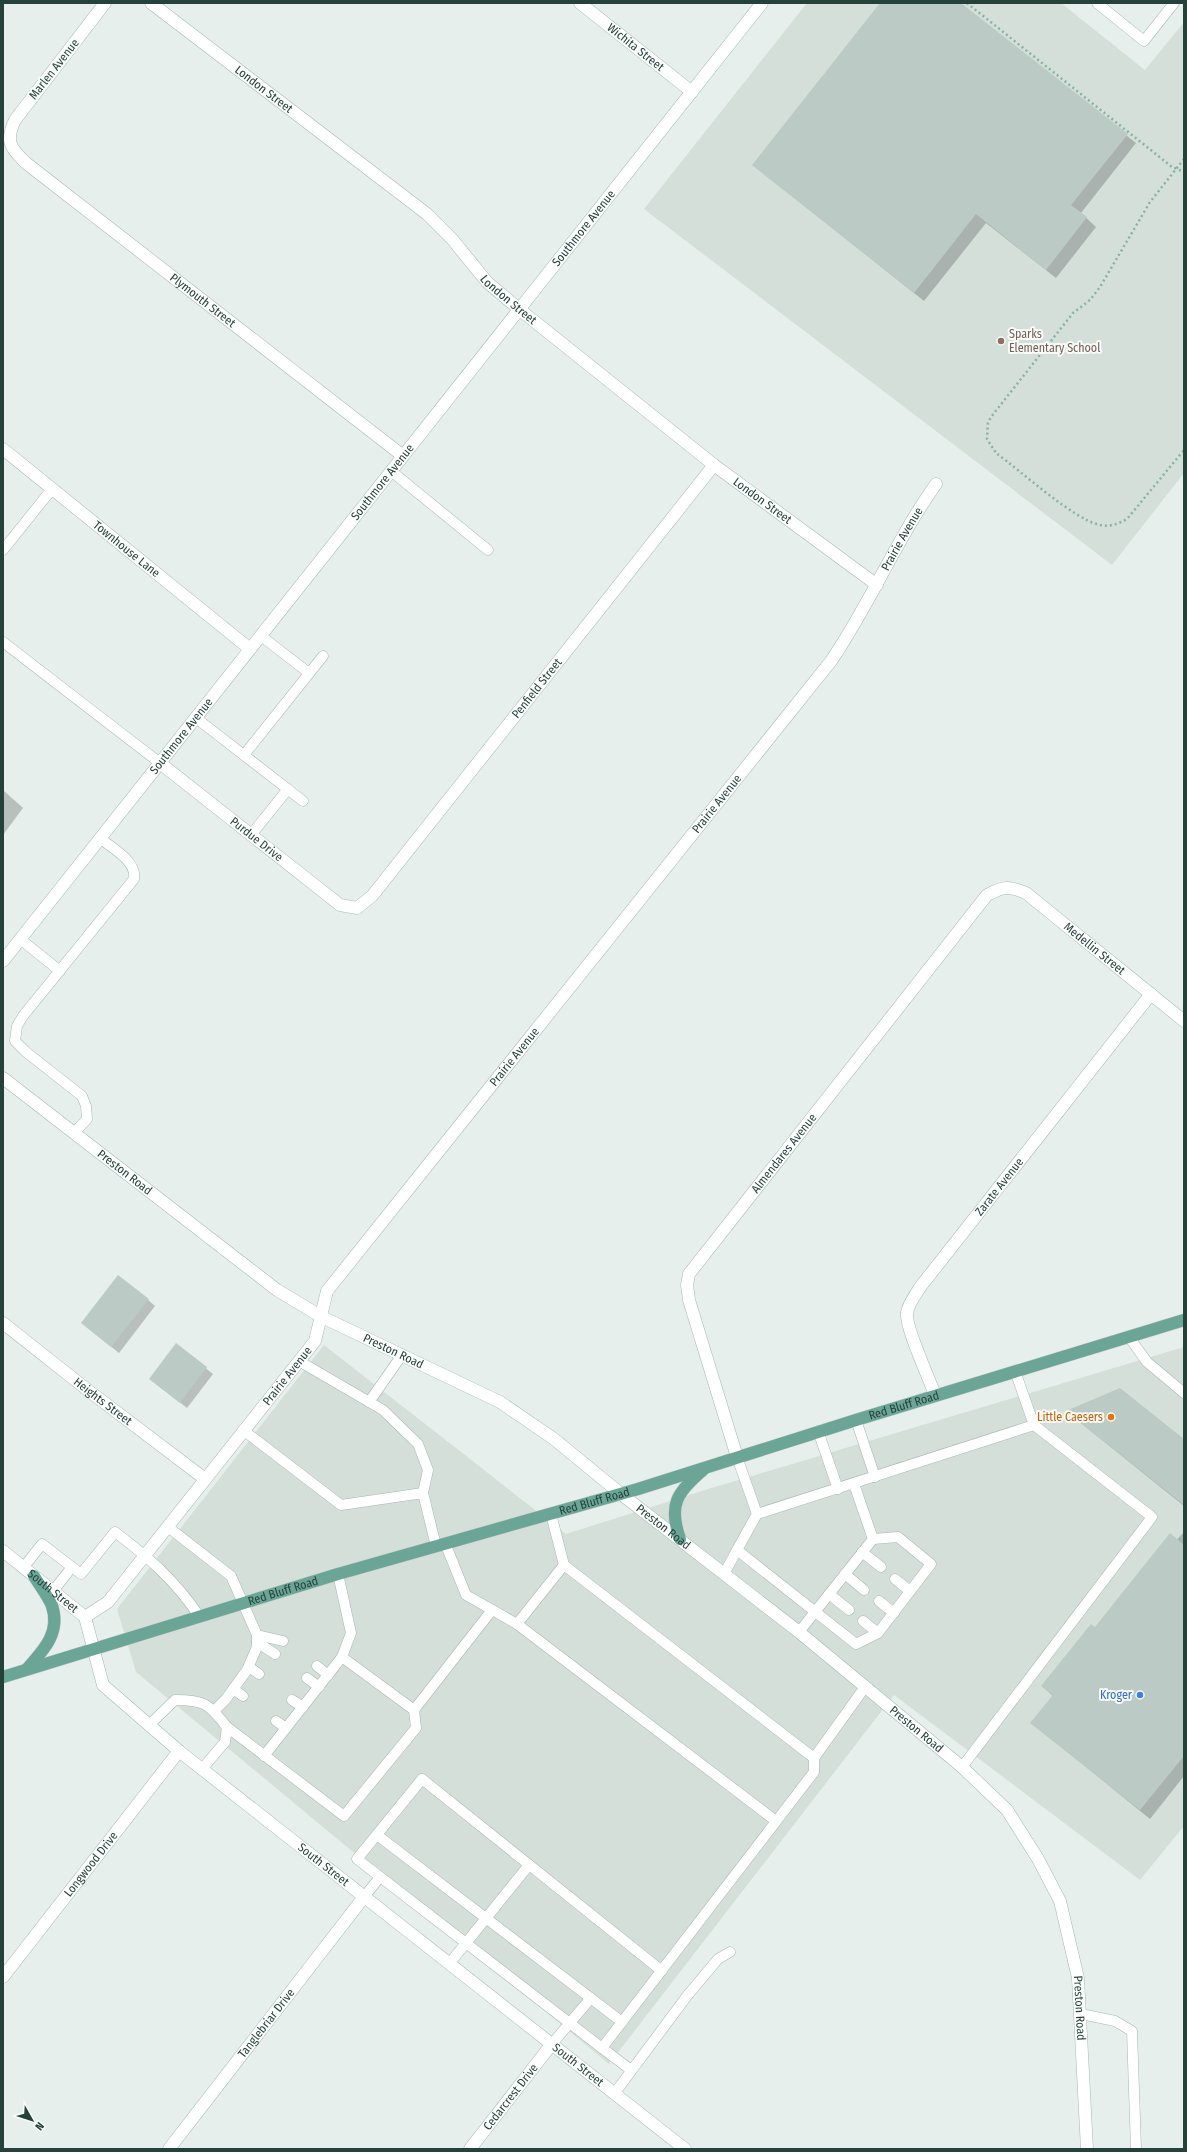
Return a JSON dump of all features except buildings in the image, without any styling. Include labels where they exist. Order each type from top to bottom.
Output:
[{"type":"main road","name":"Red Bluff Road","points":[[3,1677],[338,1574],[621,1494],[818,1431],[1184,1320]]},
{"type":"main road","points":[[680,1539],[674,1522],[676,1504],[684,1486],[708,1466]]},
{"type":"main road","points":[[26,1670],[46,1648],[54,1629],[52,1606],[34,1576]]},
{"type":"street","name":"Marlen Avenue","points":[[6,142],[15,120],[105,3]]},
{"type":"street","name":"London Street","points":[[151,3],[427,214],[452,239],[487,282],[519,309],[714,465],[877,585]]},
{"type":"street","name":"Wichita Street","points":[[580,3],[692,92]]},
{"type":"street","name":"Southmore Avenue","points":[[3,961],[762,3]]},
{"type":"street","name":"Plymouth Street","points":[[6,142],[26,163],[403,456]]},
{"type":"street","name":"Townhouse Lane","points":[[3,449],[250,649]]},
{"type":"street","name":"Penfield Street","points":[[357,908],[372,896],[714,465]]},
{"type":"street","name":"Prairie Avenue","points":[[85,1617],[108,1602],[315,1341],[322,1317],[327,1291],[831,660],[846,638],[877,585],[914,515],[936,484]]},
{"type":"street","name":"Purdue Drive","points":[[160,763],[340,905],[357,908]]},
{"type":"street","name":"Medellin Street","points":[[1000,888],[1013,887],[1026,893],[1184,1021]]},
{"type":"street","name":"Almendares Avenue","points":[[737,1457],[689,1300],[686,1285],[689,1274],[987,895],[1000,888]]},
{"type":"street","name":"Zarate Avenue","points":[[936,1395],[911,1331],[906,1314],[912,1300],[921,1286],[1151,994]]},
{"type":"street","name":"Preston Road","points":[[3,1078],[277,1290],[322,1317],[500,1402],[554,1439],[621,1494],[799,1632],[962,1767],[1007,1810],[1038,1859],[1060,1901],[1078,1978],[1087,2149]]},
{"type":"street","name":"Heights Street","points":[[3,1323],[89,1391],[205,1479]]},
{"type":"street","name":"South Street","points":[[3,1551],[85,1617],[103,1685],[179,1751],[685,2149]]},
{"type":"street","name":"Longwood Drive","points":[[3,1977],[179,1751]]},
{"type":"street","name":"Tanglebriar Drive","points":[[169,2149],[364,1897]]},
{"type":"street","name":"Cedarcrest Drive","points":[[470,2149],[551,2045]]},
{"type":"lane","points":[[1097,3],[1144,41],[1174,3]]},
{"type":"lane","points":[[391,471],[488,550]]},
{"type":"lane","points":[[3,550],[52,489]]},
{"type":"lane","points":[[261,636],[309,674]]},
{"type":"lane","points":[[3,642],[160,763]]},
{"type":"lane","points":[[244,755],[323,656]]},
{"type":"lane","points":[[196,718],[303,801]]},
{"type":"lane","points":[[251,835],[288,789]]},
{"type":"lane","points":[[74,1133],[87,1119],[86,1106],[82,1096],[26,1052],[15,1041],[17,1026],[23,1016],[134,879],[136,872],[133,865],[100,838]]},
{"type":"lane","points":[[20,939],[60,971]]},
{"type":"lane","points":[[1129,1337],[1147,1362],[1184,1393]]},
{"type":"lane","points":[[369,1402],[402,1355]]},
{"type":"lane","points":[[299,1361],[383,1410],[418,1444],[428,1470],[423,1493],[441,1545],[466,1595],[517,1624],[776,1821]]},
{"type":"lane","points":[[962,1767],[1152,1518],[1034,1425],[1015,1371]]},
{"type":"lane","points":[[856,1420],[875,1477]]},
{"type":"lane","points":[[724,1574],[757,1514],[1034,1425]]},
{"type":"lane","points":[[243,1430],[341,1506],[423,1493]]},
{"type":"lane","points":[[818,1431],[838,1489]]},
{"type":"lane","points":[[737,1457],[757,1514]]},
{"type":"lane","points":[[854,1484],[873,1539]]},
{"type":"lane","points":[[551,1514],[564,1565],[814,1758]]},
{"type":"lane","points":[[168,1526],[232,1576],[257,1639],[257,1647],[249,1667],[214,1711]]},
{"type":"lane","points":[[23,1568],[42,1544],[81,1574],[115,1532],[145,1555],[183,1592],[199,1616]]},
{"type":"lane","points":[[737,1550],[815,1611],[856,1644],[878,1633],[931,1564],[898,1537],[873,1539],[844,1574],[829,1594],[815,1611],[799,1632]]},
{"type":"lane","points":[[862,1552],[881,1567]]},
{"type":"lane","points":[[517,1624],[564,1565]]},
{"type":"lane","points":[[53,1591],[72,1567]]},
{"type":"lane","points":[[264,1756],[342,1657],[351,1633],[338,1574]]},
{"type":"lane","points":[[844,1574],[864,1590]]},
{"type":"lane","points":[[895,1579],[910,1591]]},
{"type":"lane","points":[[829,1594],[849,1610]]},
{"type":"lane","points":[[879,1601],[894,1613]]},
{"type":"lane","points":[[149,1725],[175,1700],[196,1700],[210,1707],[227,1727],[344,1816],[416,1728],[414,1710],[492,1610]]},
{"type":"lane","points":[[863,1622],[878,1633]]},
{"type":"lane","points":[[257,1639],[284,1641]]},
{"type":"lane","points":[[257,1639],[275,1654]]},
{"type":"lane","points":[[342,1657],[414,1710]]},
{"type":"lane","points":[[317,1666],[328,1675]]},
{"type":"lane","points":[[249,1667],[259,1674]]},
{"type":"lane","points":[[307,1678],[319,1687]]},
{"type":"lane","points":[[602,2048],[814,1772],[814,1758],[865,1687]]},
{"type":"lane","points":[[233,1689],[243,1696]]},
{"type":"lane","points":[[292,1700],[303,1707]]},
{"type":"lane","points":[[276,1721],[286,1728]]},
{"type":"lane","points":[[202,1769],[225,1742],[227,1727]]},
{"type":"lane","points":[[631,2070],[357,1859],[422,1779],[662,1971]]},
{"type":"lane","points":[[377,1835],[622,2022]]},
{"type":"lane","points":[[449,1964],[529,1865]]},
{"type":"lane","points":[[364,1897],[380,1877]]},
{"type":"lane","points":[[614,2094],[687,1996],[718,1959],[730,1952]]},
{"type":"lane","points":[[551,2045],[590,1998]]},
{"type":"lane","points":[[1080,2014],[1116,2021],[1132,2031],[1136,2149]]},
{"type":"path","points":[[968,3],[1176,169],[1184,172]]},
{"type":"path","points":[[1184,158],[1150,202],[1100,287],[1090,300],[1073,313],[1000,404],[988,423],[987,431],[989,444],[996,453],[1076,514],[1101,525],[1110,526],[1127,519],[1184,450]]},
{"type":"shaded area","name":"Sparks Elementary School","points":[[807,3],[1061,3],[1145,70],[1184,22],[1184,473],[1112,565],[644,209]]},
{"type":"shaded area","points":[[324,1345],[566,1534],[705,1490],[1184,1347],[1184,1826],[1140,1880],[894,1695],[609,2064],[136,1672],[117,1609]]},
{"type":"place","name":"Sparks Elementary School","points":[[1001,341]]},
{"type":"place","name":"Little Caesers","points":[[1111,1417]]},
{"type":"place","name":"Kroger","points":[[1140,1695]]}]
